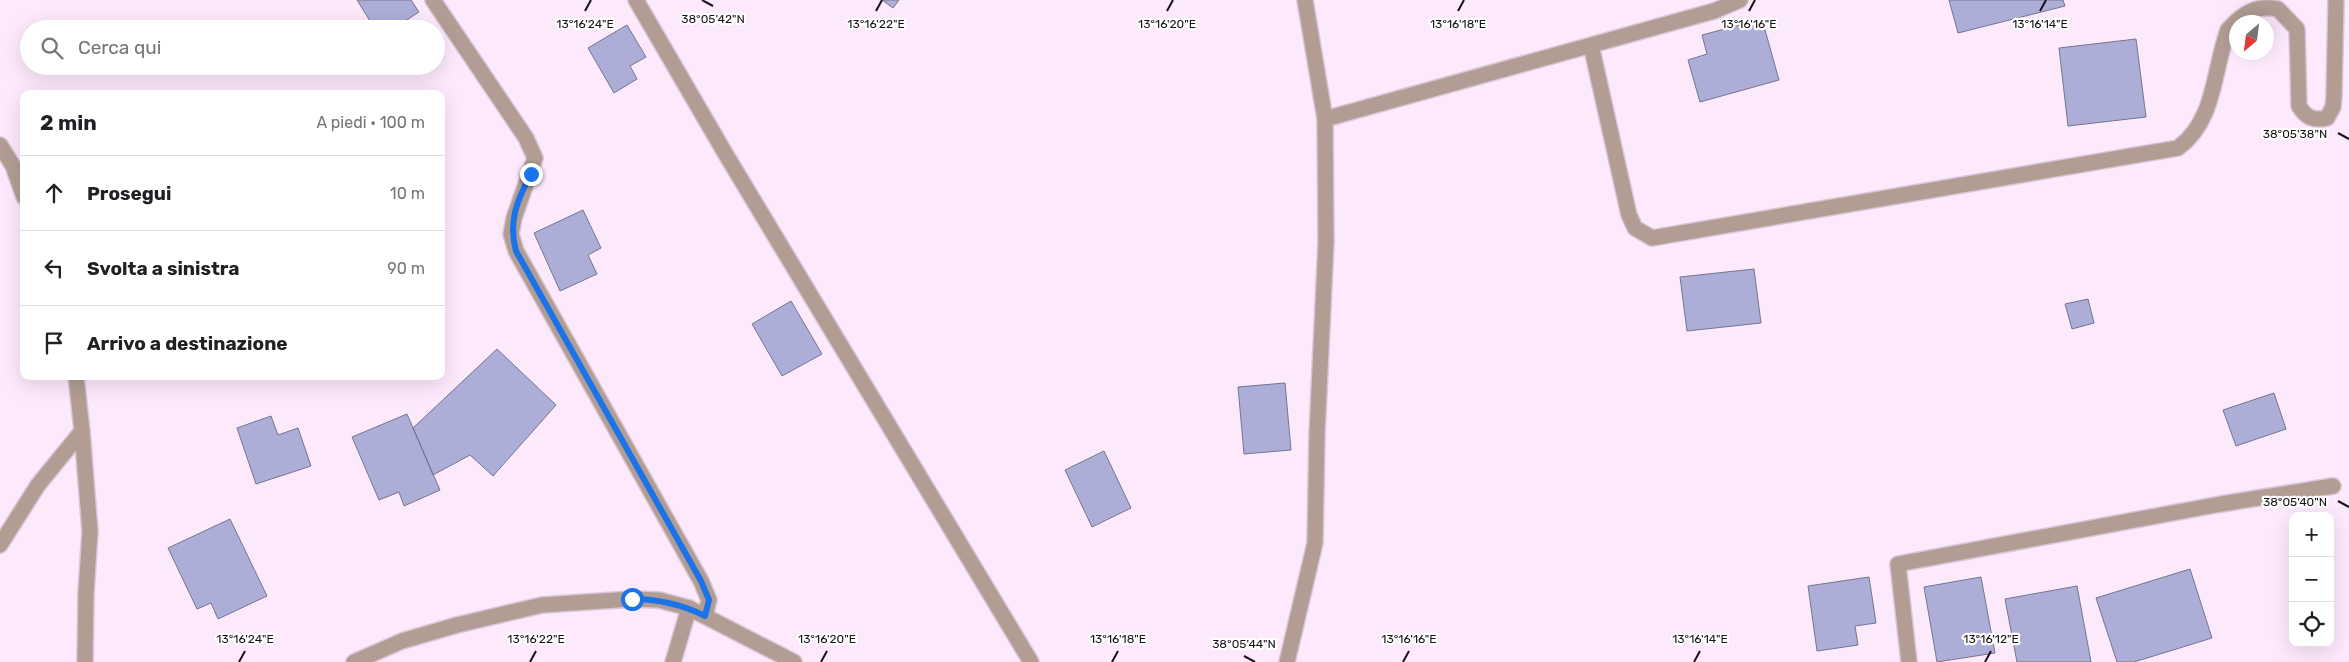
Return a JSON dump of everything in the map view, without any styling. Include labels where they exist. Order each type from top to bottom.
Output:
[{"type":"street","points":[[433,0],[529,145],[535,158],[514,218],[511,234],[516,251],[701,581],[709,600],[705,616]]},
{"type":"street","points":[[636,0],[1031,662]]},
{"type":"street","points":[[1287,662],[1315,542],[1326,242],[1325,119],[1305,0]]},
{"type":"street","points":[[1325,119],[1714,11],[1740,0]]},
{"type":"street","points":[[1591,45],[1629,214],[1635,228],[1652,238],[2178,148],[2189,140],[2206,113],[2228,30],[2237,20],[2256,8],[2278,9],[2297,29],[2299,106],[2304,115],[2316,120],[2327,118],[2334,107],[2336,0]]},
{"type":"street","points":[[0,146],[12,166],[20,187]]},
{"type":"street","points":[[76,380],[90,531],[86,593],[86,662]]},
{"type":"street","points":[[0,545],[38,485],[82,431]]},
{"type":"street","points":[[1909,662],[1898,564],[2221,504],[2333,486]]},
{"type":"street","points":[[354,662],[402,641],[458,625],[542,605],[632,599],[659,600],[689,608],[794,662]]},
{"type":"street","points":[[673,662],[689,608]]},
{"type":"building","points":[[357,0],[411,0],[419,12],[407,20],[369,20]]},
{"type":"building","points":[[882,0],[899,0],[893,8]]},
{"type":"building","points":[[1949,0],[2063,0],[2065,6],[1958,33]]},
{"type":"building","points":[[1762,19],[1779,80],[1700,102],[1688,60],[1707,54],[1702,35]]},
{"type":"building","points":[[627,25],[646,57],[630,66],[637,79],[614,93],[588,48]]},
{"type":"building","points":[[2136,39],[2146,117],[2068,126],[2059,48]]},
{"type":"building","points":[[583,210],[601,248],[588,255],[597,274],[560,291],[534,233]]},
{"type":"building","points":[[1754,269],[1761,323],[1687,331],[1680,277]]},
{"type":"building","points":[[2088,299],[2094,323],[2072,329],[2065,304]]},
{"type":"building","points":[[791,301],[822,354],[782,376],[752,324]]},
{"type":"building","points":[[497,349],[556,405],[493,476],[470,455],[433,475],[413,428]]},
{"type":"building","points":[[1285,383],[1291,450],[1244,454],[1238,387]]},
{"type":"building","points":[[2274,393],[2286,429],[2236,446],[2223,410]]},
{"type":"building","points":[[407,414],[440,490],[404,506],[399,492],[379,500],[352,437]]},
{"type":"building","points":[[271,416],[278,435],[298,428],[311,466],[256,484],[237,428]]},
{"type":"building","points":[[1104,451],[1131,508],[1092,527],[1065,470]]},
{"type":"building","points":[[230,519],[267,596],[218,619],[211,603],[197,609],[168,548]]},
{"type":"building","points":[[2190,569],[2212,638],[2134,662],[2117,662],[2096,598]]},
{"type":"building","points":[[1869,577],[1876,623],[1855,626],[1858,645],[1817,651],[1808,586]]},
{"type":"building","points":[[1981,577],[1995,653],[1937,662],[1924,587]]},
{"type":"building","points":[[2077,586],[2091,662],[2017,662],[2005,599]]},
{"type":"route","points":[[531,174],[523,190],[514,218],[511,234],[516,251],[701,581],[709,600],[705,616],[689,608],[659,600],[632,599]]}]
